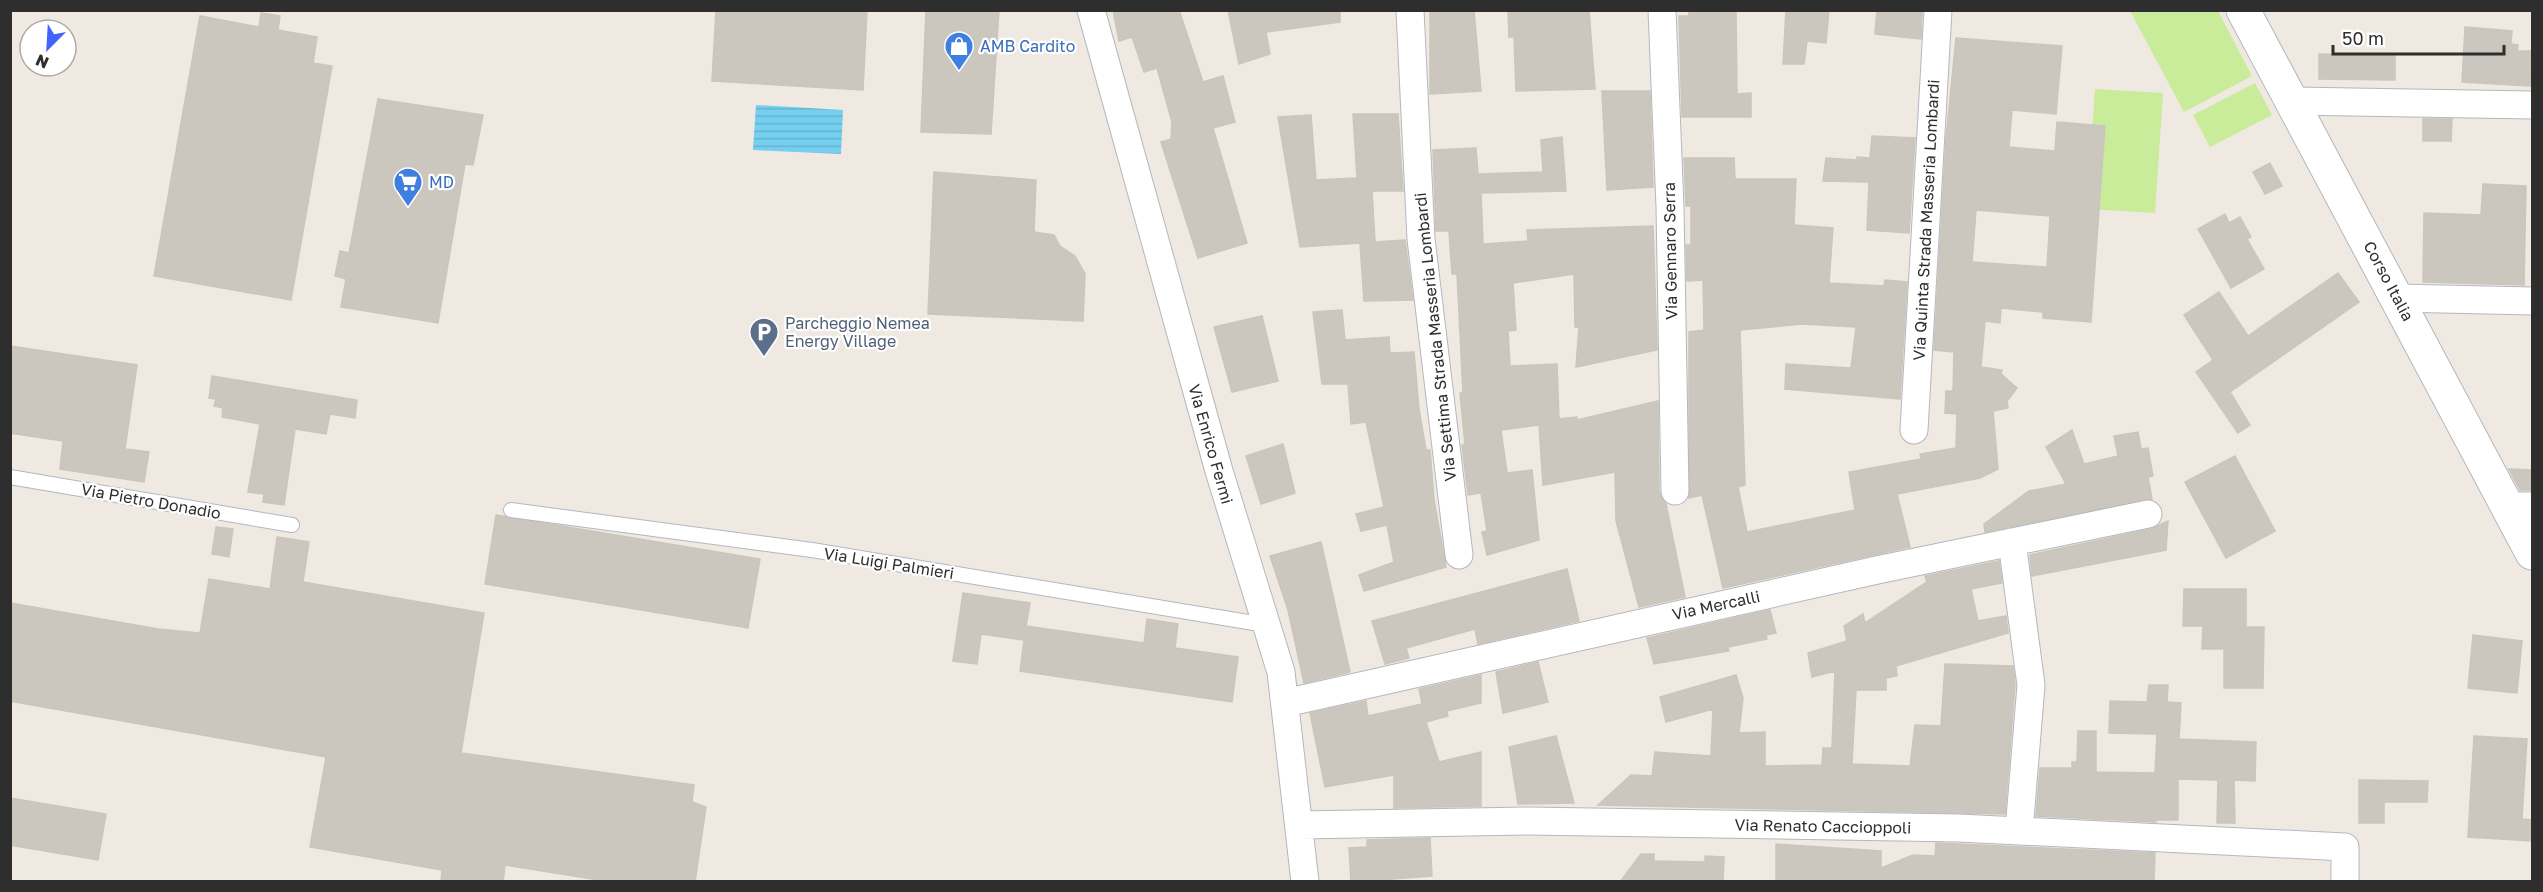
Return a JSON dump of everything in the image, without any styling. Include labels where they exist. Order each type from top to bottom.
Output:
[{"type":"street","name":"Via Enrico Fermi","points":[[1091,10],[1219,471],[1281,672],[1305,882]]},
{"type":"street","name":"Via Settima Strada Masseria Lombardi","points":[[1410,10],[1421,240],[1459,555]]},
{"type":"street","name":"Via Gennaro Serra","points":[[1662,10],[1670,207],[1675,491]]},
{"type":"street","name":"Via Quinta Strada Masseria Lombardi","points":[[1914,430],[1938,10]]},
{"type":"street","name":"Corso Italia","points":[[2243,10],[2397,298],[2521,506],[2532,553]]},
{"type":"street","points":[[2292,100],[2532,105]]},
{"type":"street","points":[[2397,298],[2532,301]]},
{"type":"street","name":"Via Mercalli","points":[[1285,703],[1539,644],[2148,514]]},
{"type":"street","points":[[2012,542],[2031,685],[2019,831]]},
{"type":"street","name":"Via Renato Caccioppoli","points":[[1300,825],[1529,821],[2019,831],[2345,847],[2345,882]]},
{"type":"lane","name":"Via Pietro Donadio","points":[[10,477],[292,525]]},
{"type":"lane","name":"Via Luigi Palmieri","points":[[511,510],[812,550],[1266,625]]},
{"type":"green space","points":[[2130,11],[2218,11],[2252,76],[2184,112]]},
{"type":"green space","points":[[2255,83],[2272,115],[2210,147],[2193,115]]},
{"type":"green space","points":[[2095,89],[2163,93],[2155,213],[2087,209]]},
{"type":"water","points":[[756,105],[843,110],[841,154],[753,150]]},
{"type":"building","points":[[716,10],[867,10],[863,90],[712,81]]},
{"type":"building","name":"AMB Cardito","points":[[926,10],[999,10],[991,134],[921,132]]},
{"type":"building","points":[[1113,10],[1179,10],[1203,82],[1223,76],[1235,122],[1213,128],[1247,243],[1198,258],[1161,142],[1171,139],[1172,122],[1157,68],[1144,72],[1132,37],[1119,41]]},
{"type":"building","points":[[1228,10],[1340,10],[1340,22],[1266,32],[1270,54],[1239,64]]},
{"type":"building","points":[[1430,10],[1474,10],[1481,91],[1430,94]]},
{"type":"building","points":[[1508,10],[1589,10],[1595,89],[1516,91],[1514,37],[1509,37]]},
{"type":"building","points":[[1689,10],[1736,10],[1737,94],[1751,93],[1751,117],[1682,117],[1679,16],[1689,16]]},
{"type":"building","points":[[1786,10],[1829,10],[1826,43],[1807,41],[1804,64],[1783,64]]},
{"type":"building","points":[[1877,10],[1922,10],[1921,39],[1875,34]]},
{"type":"building","points":[[261,13],[280,16],[278,30],[317,37],[313,63],[332,66],[291,300],[154,276],[200,16],[259,27]]},
{"type":"building","points":[[2465,27],[2512,31],[2511,44],[2518,45],[2517,51],[2532,51],[2530,86],[2462,82]]},
{"type":"building","points":[[1956,38],[2062,46],[2056,114],[2012,110],[2009,147],[2055,151],[2057,122],[2105,126],[2091,322],[2043,318],[2043,312],[2001,308],[2000,323],[1985,321],[1981,367],[2002,370],[2001,374],[2017,388],[2007,401],[2008,408],[1993,411],[1998,469],[1980,478],[1897,494],[1910,547],[1723,588],[1702,495],[1689,498],[1689,332],[1704,330],[1703,280],[1687,281],[1686,245],[1691,245],[1691,206],[1686,206],[1684,158],[1734,158],[1735,179],[1796,179],[1794,225],[1833,228],[1829,283],[1884,286],[1885,280],[1907,282],[1900,399],[1785,389],[1786,364],[1851,368],[1856,327],[1802,324],[1740,330],[1745,485],[1738,487],[1747,532],[1855,510],[1849,472],[1921,459],[1920,454],[1956,448],[1957,414],[1945,413],[1946,391],[1953,391],[1954,352],[1934,350],[1946,139]],"holes":[[[1976,210],[2050,216],[2047,267],[1972,262]]]},
{"type":"building","points":[[2319,54],[2395,55],[2395,80],[2319,79]]},
{"type":"building","points":[[1602,91],[1650,91],[1653,187],[1607,190]]},
{"type":"building","name":"MD","points":[[378,99],[483,115],[473,165],[465,164],[438,323],[341,307],[346,279],[335,276],[340,251],[349,253]]},
{"type":"building","points":[[1353,114],[1398,114],[1403,191],[1372,191],[1375,242],[1300,247],[1278,117],[1311,115],[1316,180],[1357,178]]},
{"type":"building","points":[[2423,119],[2452,119],[2451,141],[2423,141]]},
{"type":"building","points":[[1872,136],[1915,138],[1909,233],[1867,230],[1869,182],[1823,181],[1826,158],[1857,160],[1857,157],[1870,158]]},
{"type":"building","points":[[1562,137],[1566,191],[1481,193],[1483,244],[1528,241],[1527,230],[1653,226],[1657,350],[1576,367],[1579,327],[1575,327],[1574,274],[1513,283],[1516,330],[1508,331],[1510,366],[1557,364],[1559,419],[1577,417],[1577,420],[1658,401],[1659,491],[1666,504],[1685,597],[1639,607],[1616,521],[1615,472],[1543,485],[1539,425],[1501,430],[1507,473],[1532,470],[1539,540],[1487,555],[1482,532],[1487,531],[1481,493],[1468,495],[1462,445],[1465,445],[1460,393],[1463,393],[1457,274],[1452,274],[1449,231],[1436,231],[1433,150],[1476,148],[1478,174],[1543,172],[1541,140]]},
{"type":"building","points":[[2270,163],[2282,186],[2265,194],[2253,172]]},
{"type":"building","points":[[934,172],[1036,180],[1034,232],[1054,235],[1060,246],[1075,256],[1085,274],[1083,321],[928,314]]},
{"type":"building","points":[[2483,184],[2526,186],[2524,285],[2423,282],[2424,213],[2481,215]]},
{"type":"building","points":[[2225,214],[2229,223],[2240,217],[2251,237],[2247,239],[2264,269],[2231,288],[2198,229]]},
{"type":"building","points":[[1405,240],[1413,300],[1364,301],[1360,243]]},
{"type":"building","points":[[2338,273],[2359,302],[2230,392],[2250,425],[2238,433],[2196,372],[2213,360],[2184,315],[2219,292],[2248,336]]},
{"type":"building","points":[[1342,310],[1345,340],[1389,337],[1390,353],[1414,352],[1419,409],[1426,450],[1430,450],[1434,500],[1446,567],[1364,591],[1359,575],[1394,562],[1387,525],[1361,531],[1356,514],[1384,507],[1366,422],[1351,424],[1348,384],[1322,384],[1313,312]]},
{"type":"building","points":[[1262,316],[1278,381],[1232,392],[1214,327]]},
{"type":"building","points":[[10,346],[137,365],[125,449],[149,452],[144,482],[60,469],[63,441],[10,433]]},
{"type":"building","points":[[212,376],[357,400],[355,418],[330,414],[326,434],[295,429],[284,505],[263,502],[264,494],[248,492],[260,424],[222,417],[223,408],[214,406],[216,399],[209,398]]},
{"type":"building","points":[[2072,430],[2084,464],[2118,456],[2114,436],[2138,432],[2141,449],[2148,448],[2153,476],[2148,477],[2152,499],[1985,532],[1984,524],[2029,491],[2066,484],[2046,447]]},
{"type":"building","points":[[1283,444],[1295,493],[1261,504],[1246,456]]},
{"type":"building","points":[[2235,456],[2275,531],[2226,558],[2185,482]]},
{"type":"building","points":[[2509,469],[2532,470],[2532,490],[2520,490]]},
{"type":"building","points":[[496,515],[760,559],[748,628],[485,584]]},
{"type":"building","points":[[2168,521],[2166,550],[2032,576],[2030,555],[2151,529]]},
{"type":"building","points":[[216,527],[233,529],[229,557],[212,554]]},
{"type":"building","points":[[277,537],[309,542],[303,582],[484,613],[461,753],[694,785],[692,802],[706,807],[695,882],[611,882],[505,865],[503,882],[441,882],[442,870],[310,847],[326,757],[10,701],[10,603],[158,629],[200,633],[209,579],[270,589]]},
{"type":"building","points":[[1321,542],[1350,672],[1304,683],[1288,610],[1270,556]]},
{"type":"building","points":[[1999,561],[2002,583],[1971,589],[1978,621],[2006,616],[2008,633],[1896,666],[1897,676],[1886,678],[1886,690],[1856,690],[1852,764],[1910,766],[1915,725],[1941,726],[1945,664],[2013,666],[2015,685],[2005,814],[1598,805],[1631,775],[1652,776],[1655,752],[1711,756],[1713,709],[1666,722],[1660,697],[1736,675],[1743,698],[1739,733],[1765,732],[1765,766],[1822,765],[1823,748],[1832,748],[1835,671],[1812,677],[1808,653],[1847,641],[1844,626],[1863,614],[1865,623],[1927,582],[1925,576]]},
{"type":"building","points":[[1567,569],[1579,621],[1478,644],[1475,629],[1406,648],[1409,658],[1385,664],[1372,621]]},
{"type":"building","points":[[2184,589],[2246,589],[2246,627],[2264,627],[2263,688],[2224,688],[2224,649],[2202,649],[2203,626],[2183,626]]},
{"type":"building","points":[[963,593],[1030,603],[1026,626],[1144,643],[1147,619],[1178,624],[1175,648],[1238,657],[1232,702],[1020,671],[1024,640],[981,634],[977,664],[953,661]]},
{"type":"building","points":[[1770,610],[1776,633],[1766,635],[1767,639],[1728,647],[1729,651],[1654,664],[1647,638]]},
{"type":"building","points":[[2473,635],[2522,641],[2517,693],[2468,688]]},
{"type":"building","points":[[1538,662],[1548,702],[1503,713],[1496,672]]},
{"type":"building","points":[[1481,675],[1481,703],[1447,711],[1448,716],[1426,722],[1439,762],[1481,752],[1481,806],[1394,808],[1394,775],[1325,787],[1310,713],[1366,701],[1368,716],[1422,704],[1419,689]]},
{"type":"building","points":[[2149,685],[2168,685],[2167,702],[2181,703],[2179,739],[2256,742],[2255,781],[2234,780],[2235,823],[2217,823],[2218,780],[2178,779],[2178,820],[2156,820],[2156,822],[2036,816],[2040,768],[2072,768],[2072,762],[2077,762],[2078,731],[2096,731],[2096,772],[2155,773],[2157,734],[2109,733],[2110,701],[2147,702]]},
{"type":"building","points":[[1556,736],[1574,803],[1518,804],[1509,747]]},
{"type":"building","points":[[2474,736],[2527,739],[2522,819],[2532,820],[2532,841],[2468,837]]},
{"type":"building","points":[[2359,780],[2428,781],[2427,802],[2384,802],[2384,823],[2359,823]]},
{"type":"building","points":[[10,798],[106,814],[98,860],[10,845]]},
{"type":"building","points":[[1430,838],[1432,876],[1351,882],[1349,848],[1367,847],[1367,840]]},
{"type":"building","points":[[1936,843],[2155,853],[2154,882],[1776,882],[1776,844],[1881,851],[1881,868],[1913,855],[1935,856]]},
{"type":"building","points":[[1641,854],[1654,854],[1654,861],[1705,862],[1705,856],[1724,857],[1723,882],[1620,882]]},
{"type":"place","name":"AMB Cardito","points":[[959,72]]},
{"type":"place","name":"MD","points":[[408,208]]},
{"type":"place","name":"Parcheggio Nemea Energy Village","points":[[764,358]]}]
